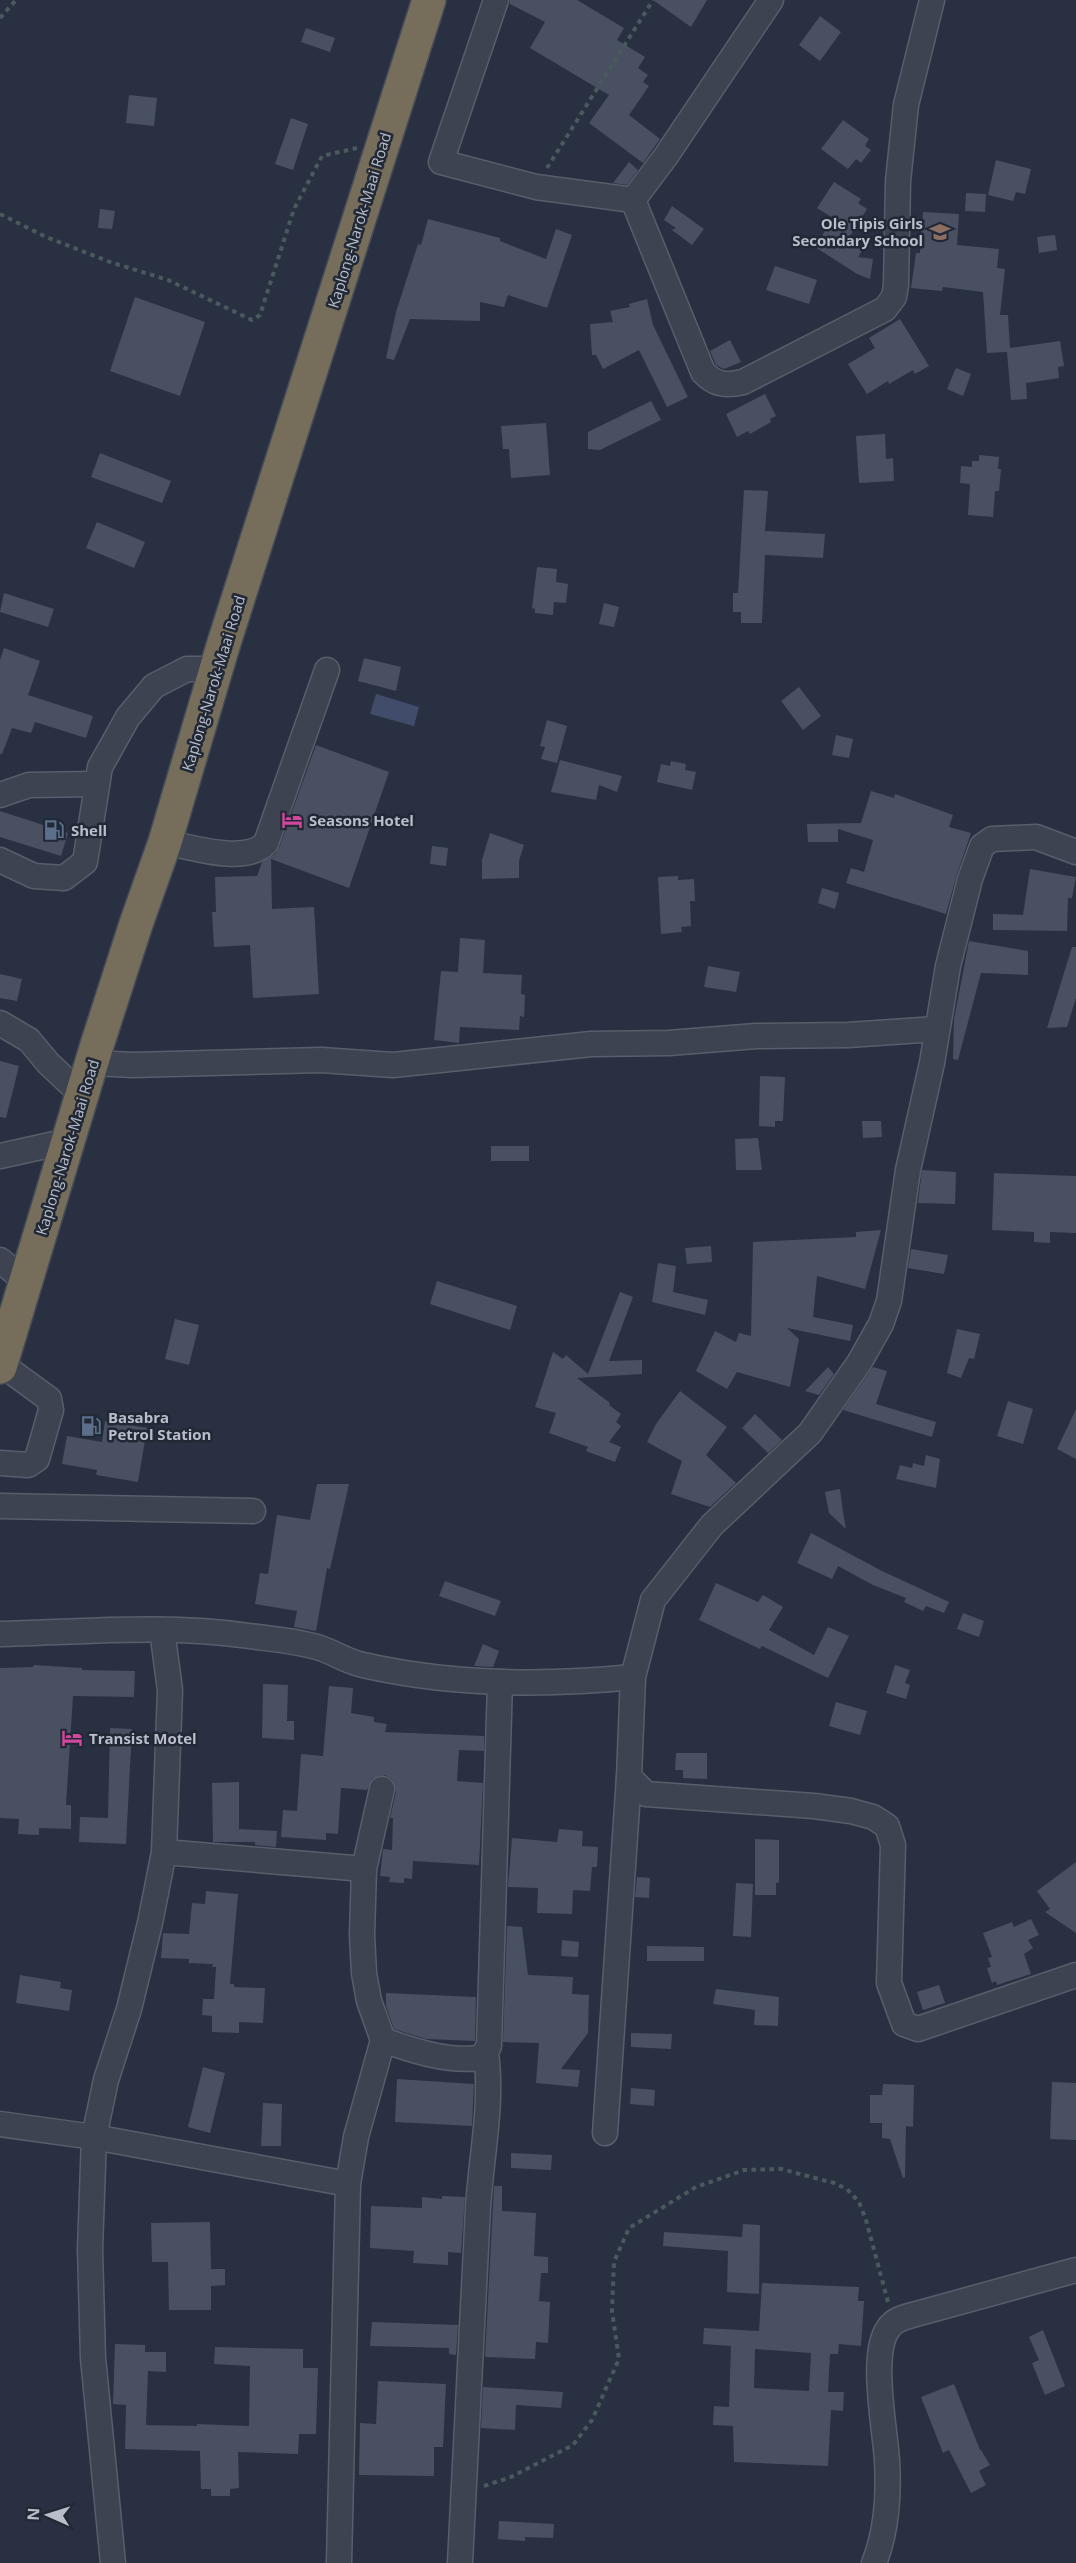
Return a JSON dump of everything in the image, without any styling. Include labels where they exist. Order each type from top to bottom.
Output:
[{"type":"highway","name":"Kaplong-Narok-Maai Road","points":[[1,1365],[92,1063],[136,924],[165,842],[216,669],[429,0]]},
{"type":"street","points":[[496,0],[441,162],[536,187],[633,200]]},
{"type":"street","points":[[633,200],[666,156],[771,0]]},
{"type":"street","points":[[633,200],[703,372],[711,381],[731,385],[743,382],[885,309],[894,297],[896,285],[898,181],[906,105],[932,0]]},
{"type":"street","points":[[0,860],[34,876],[64,878],[85,862],[100,767],[128,717],[154,686],[187,669],[216,669]]},
{"type":"street","points":[[165,842],[233,854],[249,853],[260,849],[266,843],[327,670]]},
{"type":"street","points":[[0,795],[28,785],[97,784]]},
{"type":"street","points":[[604,2133],[629,1777],[633,1677],[653,1600],[712,1525],[810,1433],[859,1363],[881,1324],[889,1301],[908,1170],[932,1063],[936,1029],[951,954],[970,879],[982,846],[992,839],[1036,837],[1076,852]]},
{"type":"street","points":[[0,1023],[29,1040],[48,1063],[82,1095]]},
{"type":"street","points":[[92,1063],[133,1065],[321,1060],[393,1065],[591,1044],[669,1044],[756,1036],[848,1035],[936,1029]]},
{"type":"street","points":[[0,1156],[68,1141]]},
{"type":"street","points":[[0,1260],[26,1282]]},
{"type":"street","points":[[0,1463],[28,1465],[37,1459],[51,1410],[49,1399],[1,1365]]},
{"type":"street","points":[[0,1506],[253,1511]]},
{"type":"street","points":[[0,1634],[162,1630],[247,1636],[319,1648],[360,1664],[437,1678],[500,1682],[594,1681],[633,1677]]},
{"type":"street","points":[[113,2563],[93,2358],[90,2249],[94,2138],[106,2080],[129,2009],[164,1852],[170,1690],[162,1630]]},
{"type":"street","points":[[383,2040],[412,2050],[470,2059],[481,2058],[489,2046],[500,1682]]},
{"type":"street","points":[[629,1777],[646,1794],[814,1806],[873,1817],[887,1826],[892,1845],[889,1983],[904,2024],[918,2029],[1076,1975]]},
{"type":"street","points":[[339,2563],[348,2184],[356,2137],[383,2040],[369,2001],[364,1973],[362,1935],[364,1869],[382,1789]]},
{"type":"street","points":[[164,1852],[364,1869]]},
{"type":"street","points":[[459,2563],[479,2191],[489,2073],[486,2053]]},
{"type":"street","points":[[0,2124],[94,2138],[348,2184]]},
{"type":"street","points":[[874,2563],[882,2543],[886,2513],[887,2462],[879,2358],[881,2345],[888,2328],[920,2313],[1076,2270]]},
{"type":"path","points":[[0,18],[16,0]]},
{"type":"path","points":[[536,187],[653,0]]},
{"type":"path","points":[[0,214],[46,237],[110,262],[168,280],[252,320],[260,315],[294,208],[322,156],[355,147],[378,160]]},
{"type":"path","points":[[463,2498],[482,2486],[511,2477],[573,2445],[592,2420],[619,2359],[612,2311],[614,2262],[629,2228],[696,2187],[744,2170],[781,2169],[834,2183],[847,2189],[859,2202],[866,2220],[881,2269],[893,2324]]},
{"type":"water","points":[[376,694],[419,707],[414,726],[370,714]]},
{"type":"building","points":[[510,0],[577,0],[624,28],[617,40],[645,57],[638,68],[648,75],[643,82],[649,86],[629,115],[660,139],[643,163],[589,123],[609,95],[530,48],[545,22],[510,4]]},
{"type":"building","points":[[653,0],[707,0],[691,27]]},
{"type":"building","points":[[820,16],[841,32],[820,61],[799,45]]},
{"type":"building","points":[[306,28],[335,38],[330,52],[301,42]]},
{"type":"building","points":[[129,95],[157,98],[154,126],[126,123]]},
{"type":"building","points":[[291,118],[308,124],[293,170],[275,164]]},
{"type":"building","points":[[843,120],[869,139],[865,146],[871,150],[861,163],[856,159],[848,169],[821,149]]},
{"type":"building","points":[[996,160],[1031,169],[1025,194],[1016,192],[1013,201],[988,195]]},
{"type":"building","points":[[629,162],[638,170],[627,185],[613,183]]},
{"type":"building","points":[[834,182],[861,199],[858,203],[867,209],[848,239],[863,249],[858,257],[873,259],[870,279],[857,274],[815,247],[833,218],[817,208]]},
{"type":"building","points":[[966,193],[986,194],[985,212],[965,211]]},
{"type":"building","points":[[672,206],[704,229],[692,245],[672,230],[676,228],[664,220]]},
{"type":"building","points":[[100,209],[115,211],[112,229],[98,228]]},
{"type":"building","points":[[923,212],[959,214],[957,245],[999,249],[997,268],[1005,269],[1000,315],[1008,315],[1010,348],[1060,341],[1064,366],[1058,367],[1059,378],[1026,383],[1027,399],[1011,400],[1007,352],[987,353],[983,292],[943,287],[942,291],[911,288],[916,253],[920,253]]},
{"type":"building","points":[[428,219],[500,238],[500,241],[546,259],[556,229],[572,235],[547,308],[508,295],[504,307],[480,302],[480,321],[410,319],[394,360],[386,358],[396,312],[418,244],[421,245]]},
{"type":"building","points":[[1055,235],[1057,250],[1039,253],[1037,237]]},
{"type":"building","points":[[775,266],[817,280],[809,304],[766,290]]},
{"type":"building","points":[[135,297],[205,322],[180,396],[110,371]]},
{"type":"building","points":[[647,299],[653,325],[688,397],[667,407],[639,350],[603,369],[596,355],[592,355],[590,324],[613,322],[610,311],[630,307],[629,304]]},
{"type":"building","points":[[900,319],[929,366],[915,374],[913,370],[889,384],[888,381],[867,394],[848,364],[875,348],[869,338]]},
{"type":"building","points":[[730,340],[741,362],[724,369],[716,365],[710,351]]},
{"type":"building","points":[[956,368],[971,374],[963,396],[947,389]]},
{"type":"building","points":[[765,394],[776,416],[770,419],[771,422],[750,434],[748,431],[737,437],[726,414]]},
{"type":"building","points":[[651,401],[661,420],[600,450],[588,449],[588,432]]},
{"type":"building","points":[[546,423],[550,475],[511,478],[509,449],[503,449],[501,426]]},
{"type":"building","points":[[885,434],[886,459],[893,458],[894,481],[859,483],[856,436]]},
{"type":"building","points":[[100,453],[171,481],[162,503],[91,477]]},
{"type":"building","points":[[979,455],[999,457],[998,469],[1001,469],[999,491],[995,491],[993,517],[968,515],[970,484],[960,483],[961,466],[972,467],[972,461],[979,461]]},
{"type":"building","points":[[744,490],[768,491],[765,531],[825,534],[823,558],[765,555],[762,623],[741,623],[741,612],[733,612],[733,593],[738,593]]},
{"type":"building","points":[[97,522],[145,542],[134,568],[86,548]]},
{"type":"building","points":[[537,567],[557,569],[556,582],[568,584],[566,603],[554,602],[553,615],[535,613],[535,609],[532,608]]},
{"type":"building","points":[[4,593],[54,609],[48,627],[0,612]]},
{"type":"building","points":[[604,603],[619,607],[614,627],[599,624]]},
{"type":"building","points":[[4,648],[40,661],[28,695],[93,716],[86,738],[35,722],[31,733],[12,728],[2,754],[0,754],[0,660]]},
{"type":"building","points":[[364,658],[401,667],[396,691],[358,681]]},
{"type":"building","points":[[799,687],[821,716],[803,730],[781,701]]},
{"type":"building","points":[[547,720],[567,726],[557,763],[541,759],[545,747],[540,746]]},
{"type":"building","points":[[836,735],[853,739],[849,758],[832,755]]},
{"type":"building","points":[[316,745],[389,772],[349,888],[271,859],[272,909],[314,907],[319,994],[253,998],[250,945],[214,947],[212,912],[216,912],[215,877],[257,876],[262,862],[275,854]]},
{"type":"building","points":[[560,760],[622,776],[617,792],[599,785],[596,800],[551,792]]},
{"type":"building","points":[[671,761],[686,764],[685,770],[696,772],[692,790],[657,782],[661,764],[670,766]]},
{"type":"building","points":[[871,791],[894,798],[895,794],[953,815],[949,827],[971,833],[946,914],[846,883],[851,868],[864,872],[873,840],[838,829],[838,842],[808,842],[807,824],[861,823]]},
{"type":"building","points":[[0,811],[68,833],[61,856],[0,837]]},
{"type":"building","points":[[490,833],[524,845],[519,861],[519,878],[482,879],[482,860]]},
{"type":"building","points":[[432,846],[448,848],[446,866],[430,864]]},
{"type":"building","points":[[1030,869],[1076,877],[1072,898],[1068,898],[1067,931],[993,930],[993,914],[1023,915]]},
{"type":"building","points":[[678,876],[678,880],[694,879],[695,901],[690,901],[691,926],[681,927],[682,932],[661,934],[658,877]]},
{"type":"building","points":[[822,888],[839,893],[835,909],[818,903]]},
{"type":"building","points":[[460,938],[485,940],[483,973],[522,975],[521,994],[525,995],[524,1017],[520,1016],[519,1030],[460,1027],[459,1043],[434,1040],[441,971],[458,972]]},
{"type":"building","points":[[969,941],[1028,951],[1028,975],[981,973],[958,1060],[953,1059],[954,1019]]},
{"type":"building","points":[[1072,947],[1076,947],[1076,998],[1067,1027],[1047,1028]]},
{"type":"building","points":[[708,966],[740,972],[736,992],[704,987]]},
{"type":"building","points":[[0,974],[22,979],[17,1001],[0,998]]},
{"type":"building","points":[[0,1061],[19,1066],[6,1118],[0,1117]]},
{"type":"building","points":[[760,1076],[785,1077],[783,1121],[775,1121],[775,1127],[759,1126]]},
{"type":"building","points":[[862,1121],[881,1121],[882,1137],[863,1138]]},
{"type":"building","points":[[758,1138],[762,1170],[736,1170],[735,1139]]},
{"type":"building","points":[[491,1146],[529,1146],[529,1161],[491,1161]]},
{"type":"building","points":[[922,1170],[956,1172],[955,1204],[918,1203]]},
{"type":"building","points":[[994,1173],[1076,1176],[1076,1233],[1050,1232],[1050,1243],[1034,1242],[1034,1232],[992,1230]]},
{"type":"building","points":[[881,1230],[865,1289],[817,1276],[813,1317],[853,1325],[850,1341],[787,1328],[799,1339],[790,1387],[737,1372],[727,1389],[696,1371],[715,1331],[736,1342],[739,1333],[751,1336],[753,1242],[856,1237],[856,1232]]},
{"type":"building","points":[[711,1246],[712,1262],[687,1264],[685,1248]]},
{"type":"building","points":[[911,1249],[948,1255],[944,1274],[908,1268]]},
{"type":"building","points":[[658,1263],[676,1266],[673,1292],[708,1300],[705,1315],[652,1302]]},
{"type":"building","points":[[437,1281],[517,1306],[510,1330],[430,1304]]},
{"type":"building","points":[[620,1292],[633,1297],[609,1361],[642,1360],[642,1374],[577,1378],[621,1414],[616,1422],[621,1426],[609,1442],[621,1447],[615,1462],[586,1451],[588,1447],[549,1433],[556,1413],[535,1407],[553,1352],[563,1359],[566,1355],[588,1374]]},
{"type":"building","points":[[175,1319],[199,1325],[189,1365],[165,1359]]},
{"type":"building","points":[[957,1329],[980,1334],[974,1359],[969,1358],[961,1378],[947,1373]]},
{"type":"building","points":[[828,1367],[834,1374],[819,1395],[805,1391]]},
{"type":"building","points":[[873,1367],[887,1371],[876,1404],[936,1422],[932,1437],[843,1410]]},
{"type":"building","points":[[680,1391],[727,1427],[706,1455],[736,1483],[710,1507],[671,1494],[682,1461],[647,1442],[656,1424]]},
{"type":"building","points":[[1008,1401],[1033,1409],[1023,1444],[997,1436]]},
{"type":"building","points":[[1076,1409],[1076,1459],[1057,1449]]},
{"type":"building","points":[[755,1414],[782,1440],[768,1453],[742,1428]]},
{"type":"building","points":[[105,1421],[147,1428],[138,1482],[96,1475],[97,1470],[62,1464],[67,1436],[102,1442]]},
{"type":"building","points":[[926,1455],[940,1459],[936,1488],[896,1479],[900,1465],[912,1468],[913,1463],[924,1466]]},
{"type":"building","points":[[317,1484],[349,1484],[330,1569],[327,1568],[316,1631],[294,1627],[297,1611],[255,1604],[260,1573],[268,1574],[277,1515],[310,1520]]},
{"type":"building","points":[[840,1489],[846,1529],[829,1513],[825,1492]]},
{"type":"building","points":[[811,1533],[882,1571],[949,1602],[944,1613],[926,1606],[923,1611],[904,1602],[906,1598],[873,1585],[838,1566],[832,1579],[797,1563]]},
{"type":"building","points":[[445,1581],[501,1601],[495,1616],[439,1596]]},
{"type":"building","points":[[716,1583],[758,1602],[763,1595],[783,1607],[769,1630],[814,1655],[828,1627],[849,1636],[828,1678],[762,1646],[760,1649],[699,1620]]},
{"type":"building","points":[[963,1613],[984,1621],[979,1637],[957,1629]]},
{"type":"building","points":[[483,1644],[499,1651],[493,1667],[474,1666]]},
{"type":"building","points":[[34,1665],[82,1668],[82,1670],[135,1671],[134,1697],[73,1696],[66,1805],[71,1805],[71,1829],[39,1828],[39,1835],[18,1834],[19,1819],[0,1818],[0,1668],[33,1667]]},
{"type":"building","points":[[895,1665],[910,1670],[905,1683],[910,1685],[906,1699],[886,1693]]},
{"type":"building","points":[[263,1684],[288,1685],[287,1721],[294,1721],[294,1740],[262,1738]]},
{"type":"building","points":[[329,1686],[353,1688],[351,1713],[374,1717],[374,1722],[387,1724],[385,1732],[484,1736],[484,1751],[459,1750],[457,1781],[483,1783],[479,1865],[413,1861],[412,1879],[404,1878],[404,1883],[389,1882],[390,1877],[380,1876],[383,1849],[392,1850],[393,1818],[390,1818],[396,1792],[392,1779],[385,1775],[372,1779],[367,1790],[341,1788],[338,1834],[326,1833],[326,1840],[281,1837],[283,1810],[297,1811],[301,1754],[323,1756]]},
{"type":"building","points":[[836,1702],[867,1711],[860,1735],[829,1726]]},
{"type":"building","points":[[110,1728],[132,1729],[126,1844],[79,1842],[80,1817],[108,1818]]},
{"type":"building","points":[[676,1753],[707,1753],[707,1779],[683,1778],[683,1770],[675,1770]]},
{"type":"building","points":[[239,1782],[239,1829],[277,1831],[276,1847],[255,1845],[255,1842],[213,1842],[212,1783]]},
{"type":"building","points":[[559,1829],[583,1831],[582,1846],[598,1847],[597,1867],[592,1867],[590,1891],[573,1890],[572,1914],[537,1913],[538,1888],[508,1887],[512,1838],[557,1842]]},
{"type":"building","points":[[755,1839],[779,1840],[779,1882],[776,1883],[776,1895],[755,1895]]},
{"type":"building","points":[[1076,1862],[1076,1933],[1045,1912],[1050,1909],[1037,1891]]},
{"type":"building","points":[[637,1877],[650,1878],[649,1898],[635,1897]]},
{"type":"building","points":[[736,1883],[753,1884],[751,1937],[733,1936]]},
{"type":"building","points":[[206,1891],[238,1894],[230,1984],[234,1984],[234,1987],[265,1988],[263,2023],[239,2022],[239,2033],[212,2032],[212,2016],[202,2015],[203,1999],[214,1999],[216,1967],[212,1967],[213,1964],[189,1963],[189,1959],[161,1958],[163,1933],[189,1934],[192,1903],[205,1904]]},
{"type":"building","points":[[1031,1919],[1039,1935],[1028,1940],[1033,1948],[1024,1954],[1031,1974],[997,1985],[996,1981],[992,1983],[987,1968],[991,1967],[988,1958],[992,1957],[983,1933],[1012,1922],[1014,1927]]},
{"type":"building","points":[[507,1926],[522,1927],[528,1975],[573,1977],[572,1994],[589,1995],[588,2033],[561,2069],[580,2070],[578,2087],[536,2083],[539,2043],[503,2042]]},
{"type":"building","points":[[562,1940],[579,1942],[578,1957],[561,1956]]},
{"type":"building","points":[[647,1946],[704,1947],[704,1961],[647,1961]]},
{"type":"building","points":[[20,1975],[61,1982],[60,1988],[72,1990],[69,2011],[16,2003]]},
{"type":"building","points":[[939,1985],[945,2003],[923,2010],[917,1992]]},
{"type":"building","points":[[716,1989],[779,1997],[778,2026],[754,2025],[755,2010],[713,2004]]},
{"type":"building","points":[[386,1993],[476,1997],[475,2041],[426,2039],[394,2029],[386,2006]]},
{"type":"building","points":[[631,2033],[672,2034],[671,2049],[631,2047]]},
{"type":"building","points":[[203,2067],[225,2073],[210,2133],[188,2127]]},
{"type":"building","points":[[397,2079],[474,2084],[472,2126],[395,2122]]},
{"type":"building","points":[[1052,2082],[1076,2083],[1076,2140],[1050,2139]]},
{"type":"building","points":[[883,2084],[914,2085],[913,2127],[906,2126],[905,2177],[903,2178],[890,2139],[882,2138],[882,2123],[870,2123],[870,2095],[882,2095]]},
{"type":"building","points":[[631,2088],[655,2090],[654,2106],[630,2104]]},
{"type":"building","points":[[263,2103],[282,2104],[281,2146],[261,2146]]},
{"type":"building","points":[[511,2153],[552,2155],[551,2170],[511,2168]]},
{"type":"building","points":[[494,2186],[502,2186],[502,2211],[536,2213],[534,2256],[548,2257],[548,2273],[541,2273],[539,2301],[550,2302],[548,2343],[536,2342],[535,2359],[485,2357]]},
{"type":"building","points":[[442,2196],[465,2197],[461,2253],[448,2252],[448,2265],[413,2263],[414,2251],[370,2248],[371,2206],[422,2208],[422,2197],[442,2199]]},
{"type":"building","points":[[210,2222],[211,2269],[225,2269],[225,2285],[211,2286],[211,2310],[169,2310],[168,2262],[152,2262],[151,2223]]},
{"type":"building","points":[[743,2224],[760,2225],[759,2294],[727,2292],[728,2251],[663,2246],[664,2232],[742,2237]]},
{"type":"building","points":[[762,2283],[859,2287],[858,2301],[864,2301],[861,2346],[839,2344],[838,2354],[830,2354],[828,2392],[844,2392],[843,2411],[831,2410],[828,2466],[734,2462],[733,2426],[713,2425],[714,2406],[729,2407],[731,2346],[703,2344],[704,2328],[759,2331]],"holes":[[[755,2349],[811,2353],[809,2391],[754,2388]]]},
{"type":"building","points":[[372,2322],[458,2325],[456,2355],[449,2354],[449,2348],[370,2346]]},
{"type":"building","points":[[1043,2330],[1065,2386],[1045,2395],[1032,2363],[1039,2360],[1029,2337]]},
{"type":"building","points":[[115,2344],[145,2345],[145,2352],[166,2352],[166,2372],[148,2371],[146,2425],[249,2426],[250,2366],[214,2364],[215,2347],[303,2349],[303,2368],[318,2368],[316,2434],[299,2434],[298,2454],[238,2452],[239,2488],[230,2489],[230,2496],[211,2496],[211,2489],[201,2489],[200,2451],[125,2449],[126,2405],[113,2404]]},
{"type":"building","points":[[378,2381],[446,2384],[443,2447],[434,2447],[434,2476],[359,2475],[360,2423],[376,2424]]},
{"type":"building","points":[[954,2384],[980,2450],[990,2465],[979,2471],[986,2485],[971,2493],[949,2450],[943,2453],[921,2397]]},
{"type":"building","points":[[483,2387],[563,2392],[561,2408],[516,2405],[515,2430],[481,2428]]},
{"type":"building","points":[[499,2521],[554,2524],[553,2538],[525,2537],[525,2541],[498,2539]]},
{"type":"place","name":"Ole Tipis Girls Secondary School","points":[[940,232]]},
{"type":"place","name":"Seasons Hotel","points":[[292,820]]},
{"type":"place","name":"Shell","points":[[54,830]]},
{"type":"place","name":"Basabra Petrol Station","points":[[91,1426]]},
{"type":"place","name":"Transist Motel","points":[[72,1738]]}]
